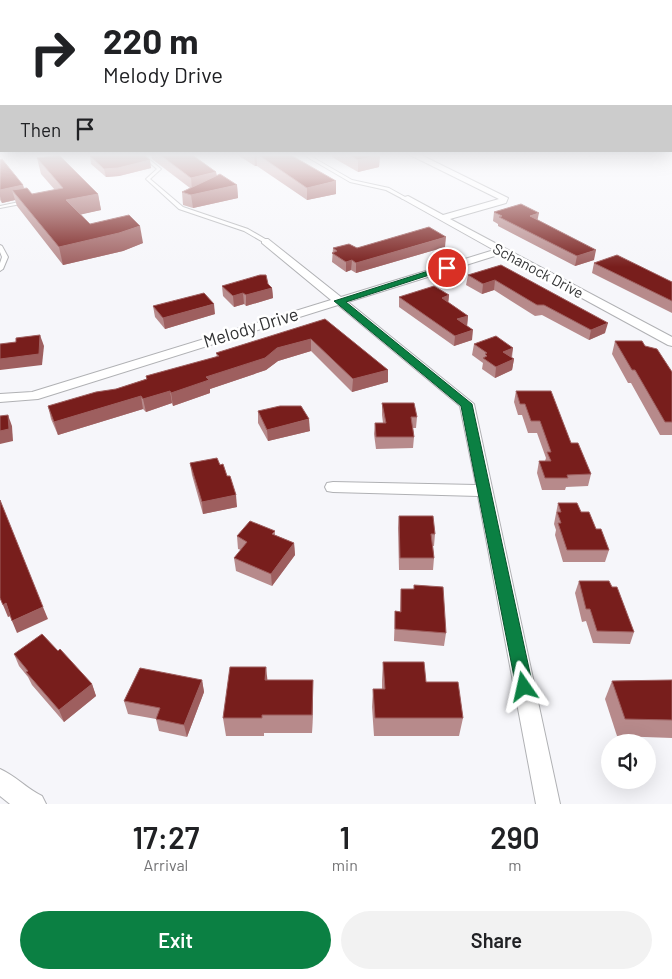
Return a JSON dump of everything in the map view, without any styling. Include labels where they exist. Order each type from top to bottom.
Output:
[{"type":"street","points":[[442,218],[503,201],[504,198],[490,192]]},
{"type":"street","name":"Schanock Drive","points":[[405,198],[672,342]]},
{"type":"street","points":[[265,240],[467,404],[548,804]]},
{"type":"street","name":"Melody Drive","points":[[0,398],[33,396],[501,251]]},
{"type":"street","points":[[333,487],[484,491]]},
{"type":"street","points":[[0,781],[25,801],[34,804]]},
{"type":"lane","points":[[162,192],[181,208],[246,230],[265,240]]},
{"type":"lane","points":[[392,192],[405,198]]},
{"type":"lane","points":[[0,207],[28,201]]},
{"type":"lane","points":[[0,246],[5,257],[0,269]]},
{"type":"building","points":[[13,192],[30,192],[32,194],[45,192],[96,192],[98,194],[66,200],[90,224],[129,215],[140,226],[119,233],[59,247]]},
{"type":"building","points":[[183,192],[207,192],[191,195]]},
{"type":"building","points":[[521,204],[539,213],[530,216],[596,250],[577,256],[499,217],[502,216],[494,212]]},
{"type":"building","points":[[429,227],[446,237],[356,263],[352,260],[346,262],[332,253],[337,251],[333,248],[349,244],[357,248]]},
{"type":"building","points":[[617,255],[672,282],[672,301],[594,263]]},
{"type":"building","points":[[501,265],[608,323],[591,330],[544,305],[537,305],[495,280],[483,284],[468,275]]},
{"type":"building","points":[[266,275],[268,284],[272,288],[246,295],[243,293],[233,296],[222,286]]},
{"type":"building","points":[[434,286],[449,295],[442,298],[468,316],[457,319],[473,330],[455,336],[399,297]]},
{"type":"building","points":[[204,293],[214,304],[163,318],[153,306]]},
{"type":"building","points":[[325,319],[388,370],[353,379],[311,339],[277,348],[265,358],[206,377],[209,380],[171,393],[170,391],[143,399],[141,396],[54,422],[48,406],[96,392],[116,389],[147,379],[146,376],[219,356],[216,353]]},
{"type":"building","points":[[40,335],[39,354],[0,359],[0,344],[16,342],[16,338]]},
{"type":"building","points":[[496,336],[513,348],[503,352],[514,359],[496,367],[483,358],[487,356],[485,354],[487,353],[474,344]]},
{"type":"building","points":[[615,341],[642,341],[645,346],[657,349],[672,372],[672,422],[665,422],[635,370],[632,370]]},
{"type":"building","points":[[516,391],[551,391],[571,443],[578,443],[591,474],[567,475],[568,478],[545,478],[539,461],[551,461],[547,452],[551,452],[540,421],[531,421],[525,404],[520,404]]},
{"type":"building","points":[[382,403],[414,403],[417,417],[411,417],[414,437],[376,437],[375,423],[386,423]]},
{"type":"building","points":[[280,406],[301,406],[309,419],[267,430],[258,411]]},
{"type":"building","points":[[8,415],[9,429],[0,431],[0,416]]},
{"type":"building","points":[[217,458],[220,465],[223,464],[227,476],[230,476],[236,495],[202,502],[190,463]]},
{"type":"building","points":[[0,500],[43,607],[12,621],[6,603],[3,605],[0,598]]},
{"type":"building","points":[[558,503],[577,503],[581,512],[589,512],[596,529],[601,529],[609,550],[567,550],[558,523],[561,523],[557,512],[561,512]]},
{"type":"building","points":[[399,516],[433,516],[435,534],[431,534],[434,558],[400,558]]},
{"type":"building","points":[[250,521],[275,531],[272,534],[294,543],[271,574],[234,558],[247,542],[237,536]]},
{"type":"building","points":[[579,581],[609,581],[612,587],[617,587],[634,632],[597,631],[590,609],[586,609]]},
{"type":"building","points":[[414,585],[443,587],[446,633],[395,629],[395,611],[401,612],[401,589],[414,589]]},
{"type":"building","points":[[42,634],[58,651],[60,649],[92,684],[59,710],[26,672],[28,671],[14,654]]},
{"type":"building","points":[[383,662],[424,662],[426,682],[458,682],[463,718],[375,718],[373,689],[385,689]]},
{"type":"building","points":[[230,667],[266,667],[265,680],[313,680],[312,715],[262,715],[262,718],[223,718]]},
{"type":"building","points":[[140,668],[202,680],[184,725],[156,719],[160,708],[124,701]]},
{"type":"building","points":[[672,680],[672,720],[625,719],[612,681]]},
{"type":"route","points":[[447,268],[339,301],[467,404],[524,687]]}]
